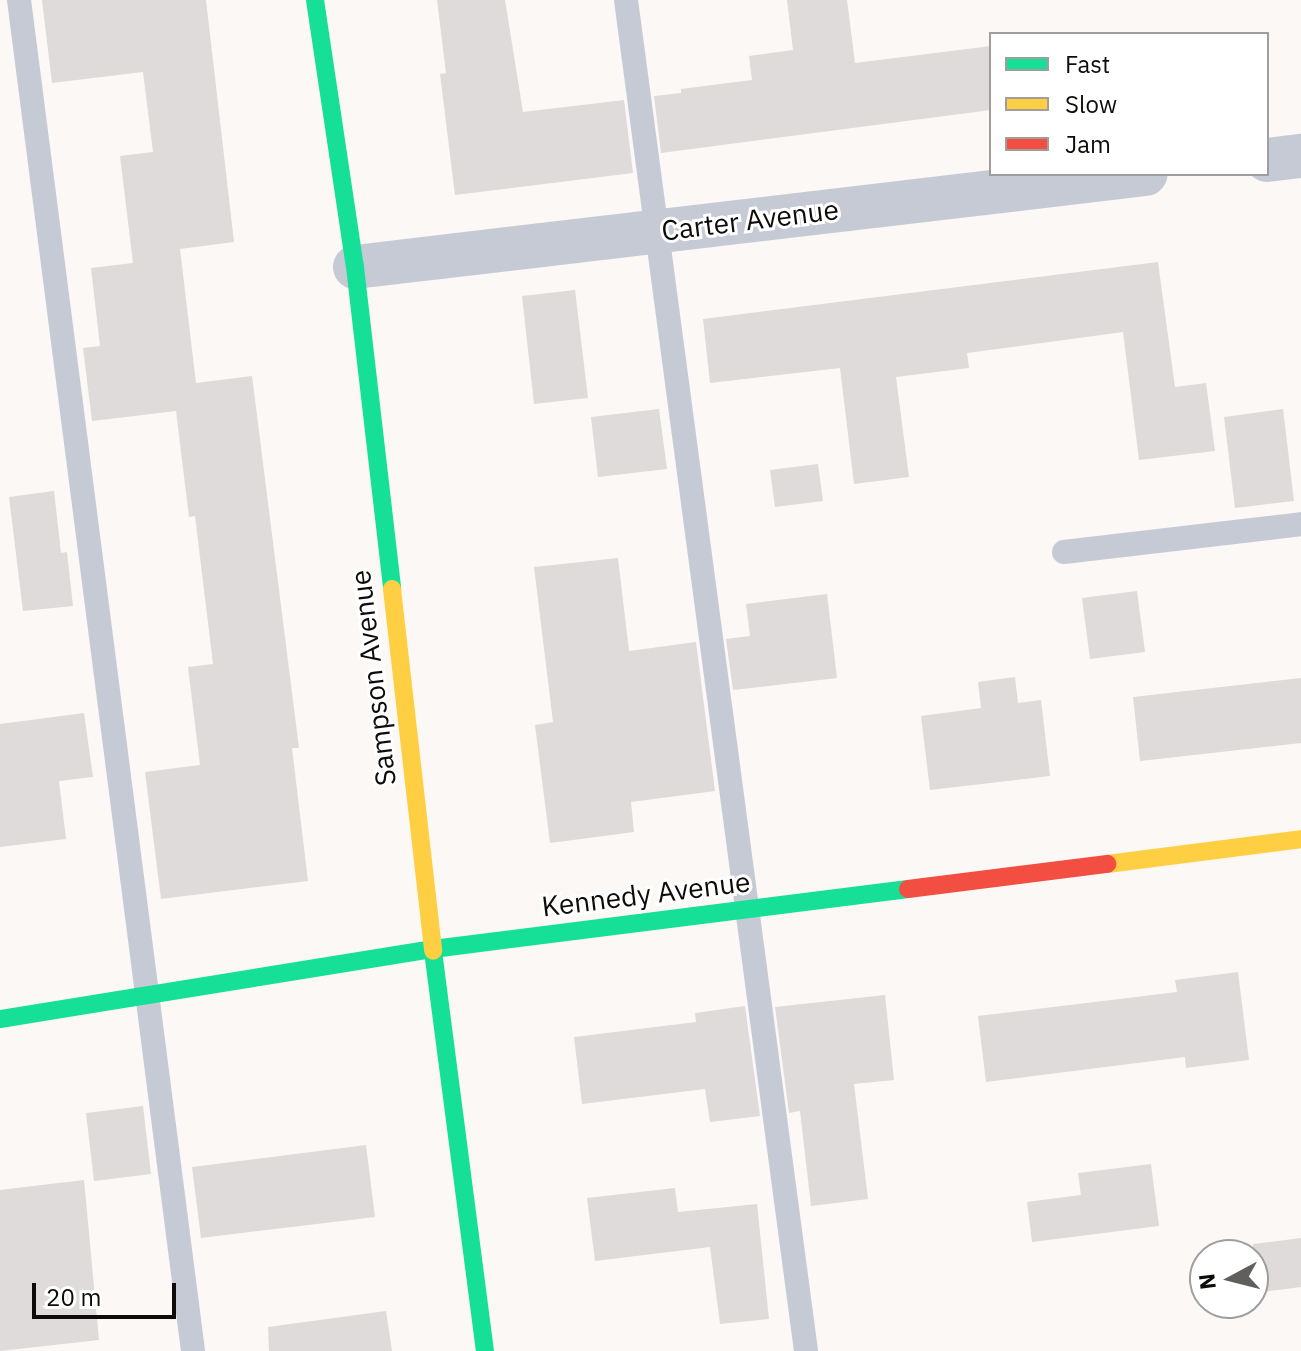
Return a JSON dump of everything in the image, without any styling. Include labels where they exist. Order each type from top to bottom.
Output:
[{"type":"street","name":"Sampson Avenue","points":[[315,0],[355,267],[433,949],[485,1351]]},
{"type":"street","points":[[1269,160],[1301,156]]},
{"type":"street","name":"Carter Avenue","points":[[355,267],[1129,176]]},
{"type":"street","name":"Kennedy Avenue","points":[[0,1019],[433,949],[1301,839]]},
{"type":"lane","points":[[19,0],[193,1351]]},
{"type":"lane","points":[[626,0],[806,1351]]},
{"type":"lane","points":[[1064,552],[1301,524]]},
{"type":"building","points":[[42,0],[206,0],[234,242],[180,249],[196,383],[252,376],[299,748],[292,748],[308,881],[161,899],[145,772],[200,765],[188,667],[213,664],[195,516],[189,517],[176,411],[92,421],[83,348],[100,346],[91,268],[133,263],[120,156],[153,152],[143,72],[52,83]]},
{"type":"building","points":[[437,0],[505,0],[523,112],[624,100],[633,173],[455,195],[440,74],[446,73]]},
{"type":"building","points":[[787,0],[847,0],[855,63],[989,46],[989,110],[661,153],[654,96],[681,93],[681,89],[752,80],[749,56],[793,50]]},
{"type":"building","points":[[1158,262],[1175,387],[1206,383],[1215,451],[1139,460],[1123,332],[967,353],[969,368],[896,377],[909,477],[854,484],[840,368],[710,383],[703,319]]},
{"type":"building","points":[[575,290],[588,398],[534,404],[522,296]]},
{"type":"building","points":[[659,409],[667,469],[598,477],[591,417]]},
{"type":"building","points":[[1283,409],[1294,501],[1235,508],[1224,417]]},
{"type":"building","points":[[818,464],[823,501],[775,507],[770,470]]},
{"type":"building","points":[[54,491],[61,553],[67,552],[73,606],[23,611],[9,497]]},
{"type":"building","points":[[618,558],[629,651],[696,642],[715,791],[631,802],[634,832],[550,843],[535,725],[553,722],[534,567]]},
{"type":"building","points":[[1137,591],[1145,652],[1090,659],[1082,598]]},
{"type":"building","points":[[827,594],[837,678],[733,690],[726,639],[750,636],[746,604]]},
{"type":"building","points":[[1015,677],[1018,703],[1041,700],[1050,776],[930,790],[921,716],[981,708],[978,682]]},
{"type":"building","points":[[1301,678],[1301,743],[1140,761],[1133,697]]},
{"type":"building","points":[[84,713],[93,777],[59,781],[66,839],[0,847],[0,724]]},
{"type":"building","points":[[1238,972],[1249,1060],[1186,1068],[1185,1057],[986,1082],[978,1016],[1177,992],[1175,980]]},
{"type":"building","points":[[885,995],[894,1080],[854,1084],[868,1199],[811,1206],[800,1111],[789,1113],[775,1007]]},
{"type":"building","points":[[745,1006],[760,1116],[710,1122],[705,1089],[582,1104],[574,1037],[696,1022],[695,1013]]},
{"type":"building","points":[[143,1106],[151,1174],[94,1181],[86,1113]]},
{"type":"building","points":[[366,1145],[375,1217],[201,1238],[192,1167]]},
{"type":"building","points":[[1151,1164],[1159,1226],[1032,1242],[1027,1202],[1081,1195],[1078,1173]]},
{"type":"building","points":[[84,1180],[99,1340],[0,1351],[0,1190]]},
{"type":"building","points":[[675,1188],[678,1212],[757,1204],[769,1319],[720,1324],[710,1247],[595,1261],[587,1198]]},
{"type":"building","points":[[1301,1238],[1301,1287],[1269,1291],[1269,1242]]},
{"type":"building","points":[[386,1311],[392,1351],[269,1351],[268,1327]]},
{"type":"traffic: fast","points":[[315,0],[355,267],[392,589]]},
{"type":"traffic: fast","points":[[0,1019],[433,949],[908,889]]},
{"type":"traffic: fast","points":[[433,951],[485,1351]]},
{"type":"traffic: slow","points":[[392,589],[433,951]]},
{"type":"traffic: slow","points":[[1107,864],[1301,839]]},
{"type":"traffic: jam","points":[[908,889],[1107,864]]}]
